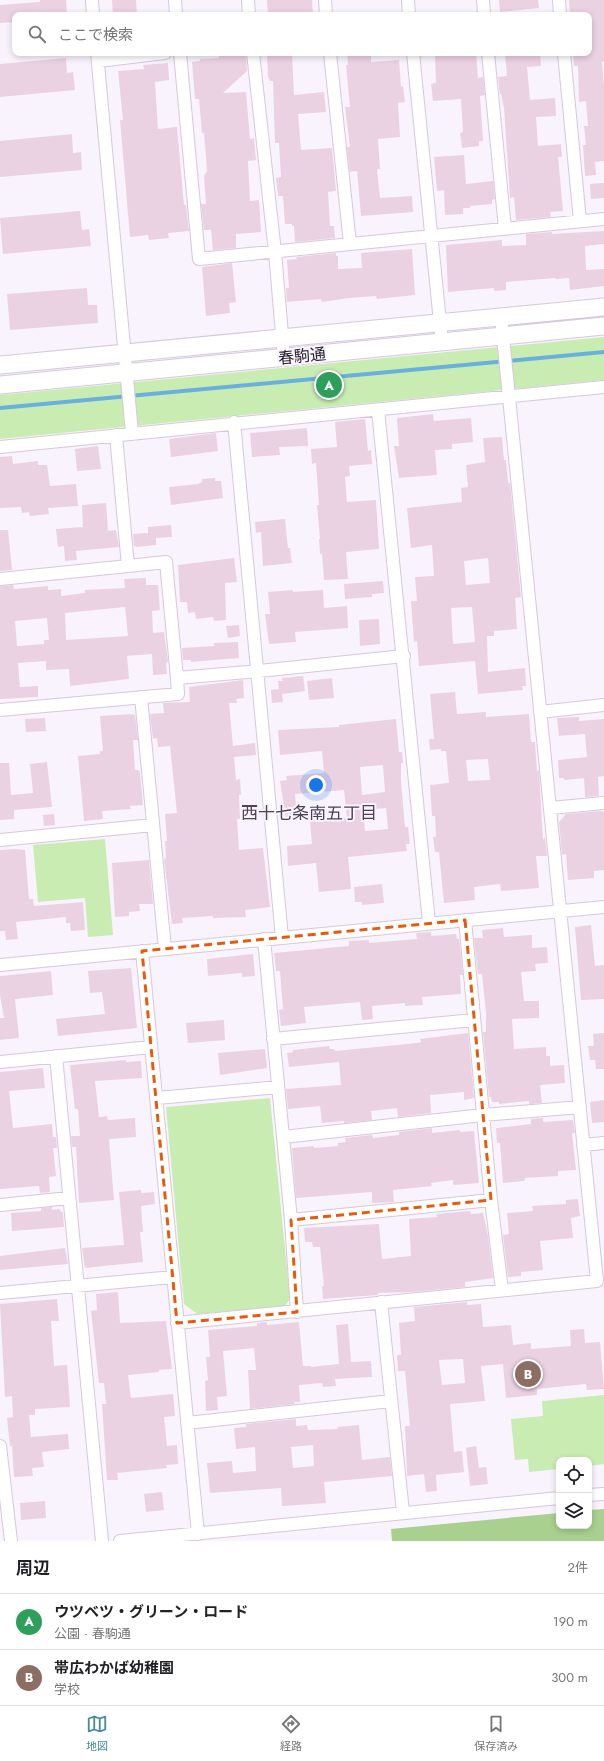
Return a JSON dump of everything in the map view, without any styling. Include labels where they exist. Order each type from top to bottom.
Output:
[{"type":"street","points":[[92,0],[93,12]]},
{"type":"street","points":[[175,0],[176,12]]},
{"type":"street","points":[[248,0],[249,12]]},
{"type":"street","points":[[325,0],[326,12]]},
{"type":"street","points":[[408,0],[410,12]]},
{"type":"street","points":[[483,0],[484,12]]},
{"type":"street","points":[[559,0],[560,12]]},
{"type":"street","points":[[114,56],[97,57],[128,373],[132,434]]},
{"type":"street","points":[[180,56],[199,259],[604,219]]},
{"type":"street","points":[[253,56],[275,252],[284,358]]},
{"type":"street","points":[[330,56],[350,244]]},
{"type":"street","points":[[413,56],[442,342]]},
{"type":"street","points":[[488,56],[505,229]]},
{"type":"street","points":[[564,56],[580,221]]},
{"type":"street","name":"春駒通","points":[[0,365],[604,307]]},
{"type":"street","points":[[177,1323],[297,1312],[597,1280],[501,317]]},
{"type":"street","name":"春駒通","points":[[0,385],[604,326]]},
{"type":"street","points":[[0,447],[234,422],[378,410],[604,387]]},
{"type":"street","points":[[378,410],[404,656],[429,922]]},
{"type":"street","points":[[234,422],[282,938]]},
{"type":"street","points":[[116,435],[128,566]]},
{"type":"street","points":[[0,578],[166,562],[178,694],[0,710]]},
{"type":"street","points":[[177,678],[404,656]]},
{"type":"street","points":[[141,697],[165,949]]},
{"type":"street","points":[[540,712],[604,706]]},
{"type":"street","points":[[551,808],[604,803]]},
{"type":"street","points":[[0,840],[153,825]]},
{"type":"street","points":[[0,965],[142,950],[282,938],[429,922],[604,907]]},
{"type":"street","points":[[465,920],[491,1200],[502,1290]]},
{"type":"street","points":[[264,939],[291,1220],[297,1312]]},
{"type":"street","points":[[142,950],[198,1534]]},
{"type":"street","points":[[273,1039],[474,1020]]},
{"type":"street","points":[[0,1062],[151,1047]]},
{"type":"street","points":[[56,1056],[102,1541]]},
{"type":"street","points":[[157,1098],[278,1087]]},
{"type":"street","points":[[283,1137],[483,1115],[580,1107]]},
{"type":"street","points":[[583,1145],[604,1143]]},
{"type":"street","points":[[0,1205],[69,1198]]},
{"type":"street","points":[[291,1220],[491,1200]]},
{"type":"street","points":[[0,1293],[173,1277]]},
{"type":"street","points":[[381,1302],[390,1401],[403,1512]]},
{"type":"street","points":[[187,1423],[390,1401]]},
{"type":"street","points":[[0,1446],[11,1541]]},
{"type":"street","points":[[592,1495],[604,1494]]},
{"type":"street","points":[[120,1541],[403,1512],[556,1498]]},
{"type":"highlighted area","points":[[465,920],[491,1200],[291,1220],[297,1312],[177,1323],[142,951]]},
{"type":"green space","points":[[604,337],[604,380],[0,439],[0,395]]},
{"type":"green space","points":[[105,839],[113,935],[88,937],[85,898],[38,902],[33,845]]},
{"type":"green space","points":[[270,1098],[290,1299],[285,1306],[197,1314],[184,1304],[166,1107]]},
{"type":"green space","points":[[604,1395],[604,1464],[592,1466],[592,1457],[556,1457],[556,1469],[529,1472],[528,1459],[515,1460],[511,1419],[543,1416],[542,1401]]},
{"type":"green space","points":[[604,1509],[604,1541],[392,1541],[391,1529],[556,1513],[556,1529],[592,1529],[592,1510]]},
{"type":"building","points":[[40,0],[66,0],[67,12],[12,12],[12,22],[0,23],[0,5],[40,2]]},
{"type":"building","points":[[112,0],[136,0],[137,12],[113,12]]},
{"type":"building","points":[[267,0],[312,0],[313,12],[268,12]]},
{"type":"building","points":[[499,0],[538,0],[539,8],[500,12]]},
{"type":"building","points":[[569,0],[604,0],[604,61],[602,62],[604,87],[604,161],[595,162],[596,175],[585,176],[583,145],[586,145],[584,126],[588,126],[586,101],[579,102],[578,66],[574,66],[573,56],[592,56],[592,12],[570,12]]},
{"type":"building","points":[[219,56],[246,57],[247,71],[223,93],[246,92],[250,139],[254,138],[256,160],[248,161],[250,201],[259,200],[261,232],[236,234],[236,248],[213,250],[211,230],[204,230],[201,204],[206,204],[204,176],[207,171],[204,133],[202,133],[199,99],[195,99],[192,62],[200,61],[200,59],[219,58]]},
{"type":"building","points":[[267,56],[292,56],[294,95],[324,92],[326,112],[298,114],[301,150],[332,148],[336,191],[328,192],[330,226],[334,226],[335,238],[295,242],[294,226],[292,226],[292,224],[285,224],[283,196],[278,196],[276,178],[281,177],[279,143],[275,143],[273,81],[270,81],[268,77]]},
{"type":"building","points":[[347,56],[371,56],[371,62],[399,60],[401,87],[403,86],[405,102],[398,103],[400,137],[378,139],[380,169],[377,169],[380,198],[412,196],[413,212],[361,216],[357,171],[350,172],[347,147],[350,147],[345,107],[350,107],[346,65],[348,65]]},
{"type":"building","points":[[435,56],[476,56],[478,78],[483,77],[485,95],[480,96],[483,141],[479,141],[479,146],[462,148],[460,133],[463,132],[461,99],[433,101],[431,84],[436,83]]},
{"type":"building","points":[[505,56],[540,56],[541,66],[527,67],[530,100],[555,98],[556,116],[536,117],[538,146],[561,144],[562,157],[558,157],[563,211],[550,212],[551,217],[516,220],[514,197],[510,198],[504,108],[500,94],[498,77],[507,76]]},
{"type":"building","points":[[66,58],[67,73],[73,72],[75,90],[0,97],[0,64]]},
{"type":"building","points":[[168,63],[169,80],[155,82],[158,129],[177,127],[184,205],[186,205],[189,231],[168,233],[169,238],[149,240],[148,235],[130,237],[120,120],[123,120],[118,71],[144,69],[143,65]]},
{"type":"building","points":[[72,134],[73,153],[81,152],[82,170],[0,177],[0,141]]},
{"type":"building","points":[[464,155],[466,184],[493,181],[495,199],[492,200],[492,204],[463,208],[463,214],[445,215],[444,190],[437,191],[434,157]]},
{"type":"building","points":[[604,183],[604,198],[591,199],[590,184]]},
{"type":"building","points":[[80,211],[82,230],[89,229],[91,246],[3,254],[0,218]]},
{"type":"building","points":[[604,231],[604,244],[585,246],[586,270],[604,269],[604,286],[570,290],[569,278],[555,278],[506,282],[506,290],[494,291],[494,288],[448,292],[446,245],[502,240],[502,246],[526,245],[526,234]]},
{"type":"building","points":[[412,249],[415,295],[377,299],[376,296],[322,302],[321,299],[287,302],[286,288],[289,288],[287,260],[297,259],[296,257],[336,253],[336,256],[338,256],[338,269],[362,268],[361,253]]},
{"type":"building","points":[[232,263],[236,302],[229,303],[230,313],[206,316],[202,267]]},
{"type":"building","points":[[87,288],[88,305],[97,305],[98,323],[10,330],[7,294]]},
{"type":"building","points":[[433,414],[434,421],[471,418],[473,442],[452,444],[452,449],[435,450],[437,475],[399,478],[394,446],[399,446],[397,418]]},
{"type":"building","points":[[365,419],[368,451],[371,450],[372,464],[349,466],[350,476],[345,477],[347,502],[376,500],[379,549],[346,552],[348,579],[324,580],[322,554],[320,554],[316,463],[312,464],[311,449],[337,447],[335,422]]},
{"type":"building","points":[[307,428],[308,446],[279,447],[280,455],[252,457],[250,433]]},
{"type":"building","points":[[216,433],[218,451],[171,457],[169,439]]},
{"type":"building","points":[[502,437],[508,483],[510,483],[521,597],[515,598],[517,629],[494,631],[494,636],[487,636],[488,672],[525,668],[526,686],[522,686],[523,690],[478,694],[475,661],[419,666],[417,641],[414,642],[411,601],[417,601],[415,577],[434,576],[432,545],[411,548],[407,508],[462,502],[461,488],[468,487],[466,465],[485,462],[483,438]],"holes":[[[488,558],[490,583],[466,585],[464,561]],[[472,607],[475,642],[453,644],[451,608]]]},
{"type":"building","points":[[98,446],[101,469],[77,471],[75,449]]},
{"type":"building","points":[[12,456],[13,464],[38,461],[38,465],[47,465],[50,486],[76,484],[78,506],[48,508],[49,514],[30,516],[29,512],[22,513],[21,507],[0,508],[0,457]]},
{"type":"building","points":[[215,478],[215,481],[221,481],[223,498],[171,505],[169,487],[198,484],[202,482],[202,479]]},
{"type":"building","points":[[106,503],[108,531],[116,530],[119,547],[76,551],[77,560],[65,561],[64,546],[58,547],[56,529],[83,527],[82,505]]},
{"type":"building","points":[[285,519],[288,548],[290,548],[292,563],[263,566],[261,532],[256,533],[255,522]]},
{"type":"building","points":[[171,525],[172,537],[156,538],[156,545],[136,547],[134,545],[133,534],[148,533],[148,527]]},
{"type":"building","points":[[0,530],[8,530],[12,570],[0,571]]},
{"type":"building","points":[[234,558],[237,582],[225,583],[226,620],[214,621],[213,617],[196,619],[195,612],[188,613],[187,602],[180,602],[178,565]]},
{"type":"building","points":[[146,578],[146,585],[158,585],[160,610],[152,611],[153,633],[164,632],[168,661],[166,664],[167,674],[153,675],[152,654],[127,656],[129,679],[70,686],[69,669],[46,670],[46,661],[18,663],[20,687],[38,686],[38,697],[0,699],[0,586],[13,585],[14,589],[48,586],[48,590],[61,589],[61,596],[85,593],[85,590],[125,588],[124,579]],"holes":[[[125,607],[128,636],[66,640],[65,613]],[[47,618],[49,640],[44,640],[44,644],[17,646],[15,621]]]},
{"type":"building","points":[[383,581],[384,593],[372,594],[372,597],[345,599],[344,584]]},
{"type":"building","points":[[293,590],[293,592],[323,590],[324,608],[347,606],[348,628],[295,632],[296,642],[269,644],[265,614],[270,614],[268,592]]},
{"type":"building","points":[[379,619],[380,644],[360,646],[359,620]]},
{"type":"building","points":[[239,625],[240,636],[228,638],[226,626]]},
{"type":"building","points":[[238,642],[239,658],[191,662],[191,660],[183,660],[182,648],[214,646],[214,643]]},
{"type":"building","points":[[303,676],[305,691],[282,694],[283,702],[272,703],[271,690],[279,689],[278,681],[283,681],[282,678]]},
{"type":"building","points":[[332,678],[334,698],[309,700],[307,681]]},
{"type":"building","points":[[243,680],[244,698],[236,699],[237,703],[229,703],[233,746],[255,743],[256,755],[234,757],[236,780],[240,779],[241,795],[239,795],[240,819],[237,819],[239,850],[263,848],[270,907],[245,910],[246,917],[213,918],[213,916],[182,918],[183,923],[172,924],[164,859],[166,858],[165,841],[167,841],[165,814],[177,813],[170,746],[158,747],[157,738],[153,739],[150,714],[164,713],[163,703],[190,702],[189,687]]},
{"type":"building","points":[[455,692],[457,714],[486,712],[486,717],[529,714],[531,742],[535,742],[537,771],[539,770],[543,840],[545,837],[547,856],[536,856],[539,888],[501,891],[500,884],[474,887],[475,900],[444,903],[439,852],[435,852],[433,837],[436,837],[435,816],[432,816],[430,785],[449,783],[446,751],[441,751],[441,749],[430,750],[429,739],[434,739],[430,694]],"holes":[[[488,759],[490,780],[468,781],[466,760]]]},
{"type":"building","points":[[135,715],[138,740],[133,740],[135,770],[139,770],[140,773],[143,805],[130,806],[131,809],[102,811],[103,819],[84,821],[78,756],[100,754],[100,751],[103,751],[100,716]]},
{"type":"building","points":[[579,717],[579,721],[604,719],[604,776],[598,777],[599,796],[585,797],[584,778],[564,780],[564,778],[559,778],[558,760],[587,757],[585,734],[559,736],[557,718]]},
{"type":"building","points":[[45,718],[46,731],[26,732],[25,719]]},
{"type":"building","points":[[396,719],[399,752],[402,752],[403,763],[401,763],[401,781],[405,827],[408,827],[410,844],[406,844],[407,851],[348,857],[351,889],[319,892],[316,863],[288,866],[287,846],[312,844],[310,821],[347,818],[344,790],[295,794],[297,819],[286,820],[280,781],[287,780],[286,776],[324,773],[322,751],[280,755],[278,730],[339,727],[339,725]],"holes":[[[383,765],[385,792],[362,795],[360,767]],[[386,808],[388,829],[365,831],[363,810]]]},
{"type":"building","points":[[47,762],[52,807],[14,810],[14,819],[0,820],[0,763],[9,763],[11,795],[33,793],[30,764]]},
{"type":"building","points":[[600,811],[604,812],[604,870],[594,871],[594,878],[568,880],[566,854],[562,855],[559,822],[566,814]]},
{"type":"building","points":[[54,814],[55,825],[44,826],[43,815]]},
{"type":"building","points":[[0,850],[25,850],[29,899],[33,899],[34,906],[83,902],[85,930],[71,931],[70,923],[66,923],[66,917],[16,922],[18,939],[6,940],[5,931],[0,931]]},
{"type":"building","points":[[149,860],[153,904],[139,904],[140,911],[129,912],[129,916],[115,917],[112,863]]},
{"type":"building","points":[[382,884],[384,903],[362,905],[362,902],[355,902],[354,887]]},
{"type":"building","points":[[591,925],[595,966],[604,965],[604,999],[581,1000],[575,927]]},
{"type":"building","points":[[503,928],[504,937],[532,935],[532,948],[547,947],[548,963],[535,964],[536,971],[521,972],[524,1001],[539,1001],[539,1018],[512,1019],[514,1049],[546,1047],[546,1056],[550,1056],[550,1066],[564,1065],[565,1083],[540,1085],[542,1103],[529,1104],[529,1101],[499,1104],[499,1102],[492,1102],[491,1097],[489,1097],[483,1032],[486,1032],[486,1013],[482,974],[478,974],[474,938],[483,938],[482,930]]},
{"type":"building","points":[[431,932],[431,936],[456,934],[457,939],[459,939],[463,975],[460,975],[461,994],[422,997],[423,1005],[405,1006],[405,1003],[372,1006],[373,1019],[362,1020],[360,1002],[304,1007],[306,1023],[281,1026],[279,1010],[283,1009],[280,971],[276,971],[274,953],[349,946],[349,941],[369,940],[369,943],[417,939],[416,933]]},
{"type":"building","points":[[253,954],[255,976],[242,977],[242,973],[208,976],[207,959]]},
{"type":"building","points":[[131,968],[137,1028],[58,1036],[56,1019],[105,1014],[102,992],[90,993],[88,971]]},
{"type":"building","points":[[51,971],[53,995],[15,999],[19,1038],[0,1040],[0,1018],[4,1018],[0,995],[0,976]]},
{"type":"building","points":[[224,1020],[225,1040],[188,1043],[186,1023]]},
{"type":"building","points":[[468,1033],[474,1098],[464,1100],[464,1092],[430,1095],[431,1113],[398,1117],[397,1108],[371,1111],[372,1120],[344,1123],[344,1121],[322,1123],[320,1106],[288,1109],[286,1089],[341,1085],[339,1062],[289,1067],[287,1053],[293,1052],[293,1050],[329,1046],[330,1049],[334,1049],[335,1051],[417,1043],[421,1042],[420,1039]]},
{"type":"building","points":[[604,1033],[604,1069],[596,1069],[595,1060],[590,1060],[588,1046],[594,1046],[593,1034]]},
{"type":"building","points":[[265,1049],[267,1068],[220,1075],[218,1053]]},
{"type":"building","points":[[126,1060],[126,1062],[141,1061],[142,1078],[95,1081],[99,1117],[107,1116],[108,1120],[135,1118],[136,1137],[109,1139],[114,1200],[79,1203],[76,1147],[72,1147],[71,1136],[80,1136],[78,1109],[75,1109],[70,1065]]},
{"type":"building","points":[[43,1068],[45,1088],[9,1091],[13,1128],[52,1124],[53,1137],[56,1137],[57,1148],[53,1148],[56,1176],[49,1177],[50,1192],[40,1193],[39,1186],[0,1189],[0,1072]]},
{"type":"building","points":[[604,1100],[604,1122],[592,1123],[590,1102]]},
{"type":"building","points":[[543,1118],[543,1122],[573,1120],[575,1133],[572,1133],[576,1170],[558,1171],[558,1176],[525,1178],[523,1181],[503,1183],[500,1143],[497,1143],[496,1128],[531,1124],[531,1119]]},
{"type":"building","points":[[432,1128],[432,1133],[460,1130],[460,1132],[474,1131],[479,1183],[453,1185],[453,1180],[431,1183],[432,1186],[393,1190],[394,1202],[372,1203],[372,1192],[296,1198],[292,1148],[338,1146],[338,1143],[346,1142],[345,1138],[372,1135],[373,1138],[399,1135],[399,1132]]},
{"type":"building","points":[[141,1190],[141,1193],[154,1192],[155,1204],[141,1206],[143,1232],[140,1232],[143,1262],[85,1268],[82,1248],[124,1245],[119,1192]]},
{"type":"building","points":[[578,1199],[580,1216],[571,1218],[573,1238],[540,1241],[543,1270],[521,1272],[521,1276],[508,1277],[503,1235],[509,1234],[507,1213],[533,1211],[532,1206],[566,1204],[566,1200]]},
{"type":"building","points":[[52,1207],[52,1210],[59,1209],[63,1213],[64,1227],[12,1231],[11,1213],[41,1211],[41,1208]]},
{"type":"building","points":[[470,1211],[471,1214],[483,1213],[488,1236],[493,1278],[465,1282],[465,1287],[413,1292],[378,1293],[378,1295],[323,1299],[322,1286],[324,1286],[320,1247],[313,1247],[312,1242],[305,1242],[304,1228],[379,1224],[382,1259],[411,1256],[409,1219],[437,1217],[436,1214]]},
{"type":"building","points":[[65,1248],[68,1264],[0,1270],[0,1256]]},
{"type":"building","points":[[118,1292],[120,1323],[166,1321],[172,1369],[159,1370],[159,1372],[128,1375],[131,1398],[173,1394],[175,1416],[164,1417],[167,1446],[177,1445],[178,1464],[166,1465],[167,1468],[117,1473],[118,1480],[107,1480],[102,1404],[106,1404],[104,1383],[99,1383],[91,1311],[97,1310],[96,1294]]},
{"type":"building","points":[[57,1299],[59,1321],[51,1321],[54,1366],[67,1365],[70,1407],[35,1409],[35,1415],[29,1415],[31,1437],[68,1434],[69,1449],[42,1452],[44,1467],[32,1468],[33,1476],[14,1477],[12,1446],[10,1446],[7,1418],[13,1417],[12,1396],[5,1397],[0,1304]]},
{"type":"building","points":[[467,1302],[467,1305],[481,1304],[483,1327],[511,1325],[513,1345],[531,1343],[531,1349],[571,1346],[570,1330],[584,1329],[585,1343],[600,1342],[604,1389],[587,1390],[586,1384],[537,1389],[537,1395],[506,1398],[503,1364],[481,1366],[485,1401],[450,1404],[454,1452],[462,1451],[464,1472],[436,1475],[437,1491],[426,1492],[424,1474],[407,1476],[405,1426],[410,1426],[405,1371],[398,1371],[397,1355],[401,1355],[399,1323],[415,1321],[414,1307]],"holes":[[[463,1359],[465,1383],[442,1385],[439,1360]]]},
{"type":"building","points":[[267,1322],[267,1325],[299,1322],[303,1366],[311,1367],[339,1364],[336,1325],[348,1324],[351,1362],[371,1361],[372,1377],[335,1379],[336,1386],[323,1387],[322,1383],[299,1385],[300,1402],[294,1402],[295,1404],[250,1409],[248,1370],[256,1370],[254,1348],[223,1351],[227,1396],[217,1397],[218,1410],[206,1411],[205,1381],[208,1380],[206,1357],[210,1357],[208,1330],[257,1326],[257,1323]]},
{"type":"building","points":[[296,1419],[296,1426],[307,1425],[308,1430],[338,1429],[337,1427],[359,1425],[362,1460],[390,1457],[392,1476],[324,1482],[326,1503],[282,1506],[281,1488],[210,1493],[207,1463],[232,1461],[233,1473],[256,1471],[255,1447],[236,1449],[234,1428],[246,1427],[246,1424]],"holes":[[[313,1445],[314,1466],[293,1468],[291,1447]]]},
{"type":"building","points":[[476,1446],[479,1468],[486,1467],[488,1484],[470,1486],[466,1448]]},
{"type":"building","points":[[162,1492],[164,1510],[146,1512],[144,1494]]},
{"type":"building","points":[[45,1501],[46,1518],[21,1520],[20,1503]]},
{"type":"waterway","points":[[0,408],[604,352]]},
{"type":"place","name":"ウツベツ・グリーン・ロード","points":[[329,385]]},
{"type":"place","name":"帯広わかば幼稚園","points":[[528,1374]]},
{"type":"district","name":"西十七条南五丁目","points":[[309,813]]}]
